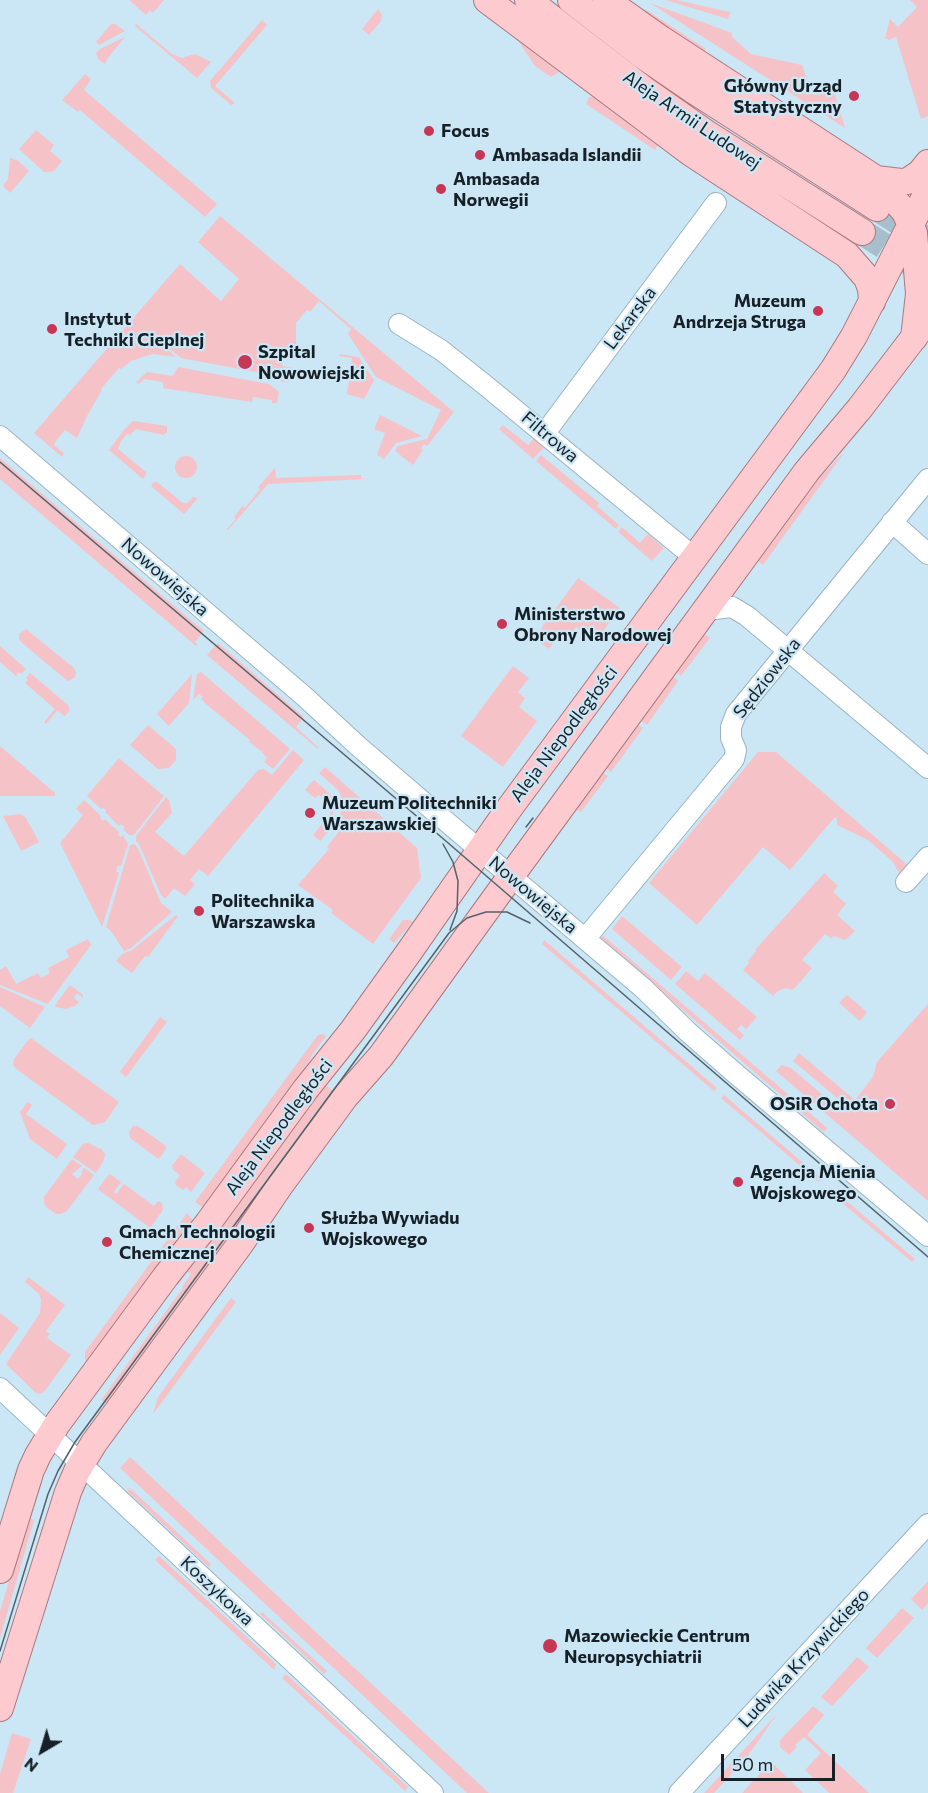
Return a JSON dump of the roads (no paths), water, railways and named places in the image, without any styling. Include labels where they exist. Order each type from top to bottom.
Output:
[{"type":"main road","points":[[487,0],[691,153],[847,255],[867,278],[872,302]]},
{"type":"main road","points":[[498,0],[526,28]]},
{"type":"main road","name":"Aleja Armii Ludowej","points":[[528,0],[646,92],[862,232]]},
{"type":"main road","name":"Aleja Armii Ludowej","points":[[571,0],[659,67],[877,208]]},
{"type":"main road","points":[[606,0],[661,39],[876,179],[905,212],[911,226]]},
{"type":"main road","points":[[876,179],[908,181],[928,164]]},
{"type":"main road","name":"Aleja Niepodległości","points":[[0,1570],[27,1480],[34,1462],[50,1435],[166,1276],[359,1021],[570,724],[833,370],[872,302],[917,263],[911,226],[928,191]]},
{"type":"main road","points":[[847,255],[917,263],[921,329]]},
{"type":"main road","name":"Aleja Niepodległości","points":[[0,1708],[63,1504],[71,1483],[101,1433],[245,1238],[281,1184],[345,1097],[381,1056],[807,471],[860,408],[921,329]]},
{"type":"street","name":"Lekarska","points":[[545,433],[716,203]]},
{"type":"street","name":"Filtrowa","points":[[399,324],[441,350],[545,433],[694,558]]},
{"type":"street","name":"Nowowiejska","points":[[0,436],[651,995],[705,1047],[928,1236]]},
{"type":"street","name":"Sędziowska","points":[[585,939],[731,763],[736,755],[731,738],[731,728],[736,714],[928,479]]},
{"type":"street","points":[[892,522],[928,554]]},
{"type":"street","points":[[706,610],[726,607],[736,609],[928,768]]},
{"type":"street","points":[[906,882],[928,857]]},
{"type":"street","name":"Koszykowa","points":[[0,1388],[433,1793]]},
{"type":"street","name":"Ludwika Krzywickiego","points":[[680,1793],[928,1524]]},
{"type":"tunnel","points":[[877,208],[928,241]]},
{"type":"tunnel","points":[[862,232],[915,266]]},
{"type":"tram line","points":[[0,462],[440,836],[928,1257]]},
{"type":"tram line","points":[[526,827],[533,818]]},
{"type":"tram line","points":[[443,844],[453,862],[458,881],[457,911],[450,930]]},
{"type":"tram line","points":[[0,1651],[48,1494],[75,1442],[449,933],[467,918],[486,912],[507,912],[530,923]]},
{"type":"place","name":"Główny Urząd Statystyczny","points":[[854,96]]},
{"type":"place","name":"Focus","points":[[429,131]]},
{"type":"place","name":"Ambasada Islandii","points":[[480,155]]},
{"type":"place","name":"Ambasada Norwegii","points":[[441,189]]},
{"type":"place","name":"Muzeum Andrzeja Struga","points":[[818,311]]},
{"type":"place","name":"Instytut Techniki Cieplnej","points":[[52,329]]},
{"type":"place","name":"Szpital Nowowiejski","points":[[245,362]]},
{"type":"place","name":"Ministerstwo Obrony Narodowej","points":[[502,624]]},
{"type":"place","name":"Muzeum Politechniki Warszawskiej","points":[[310,813]]},
{"type":"place","name":"Politechnika Warszawska","points":[[199,911]]},
{"type":"place","name":"OSiR Ochota","points":[[890,1104]]},
{"type":"place","name":"Agencja Mienia Wojskowego","points":[[738,1182]]},
{"type":"place","name":"Służba Wywiadu Wojskowego","points":[[309,1228]]},
{"type":"place","name":"Gmach Technologii Chemicznej","points":[[107,1242]]},
{"type":"place","name":"Mazowieckie Centrum Neuropsychiatrii","points":[[550,1646]]}]
